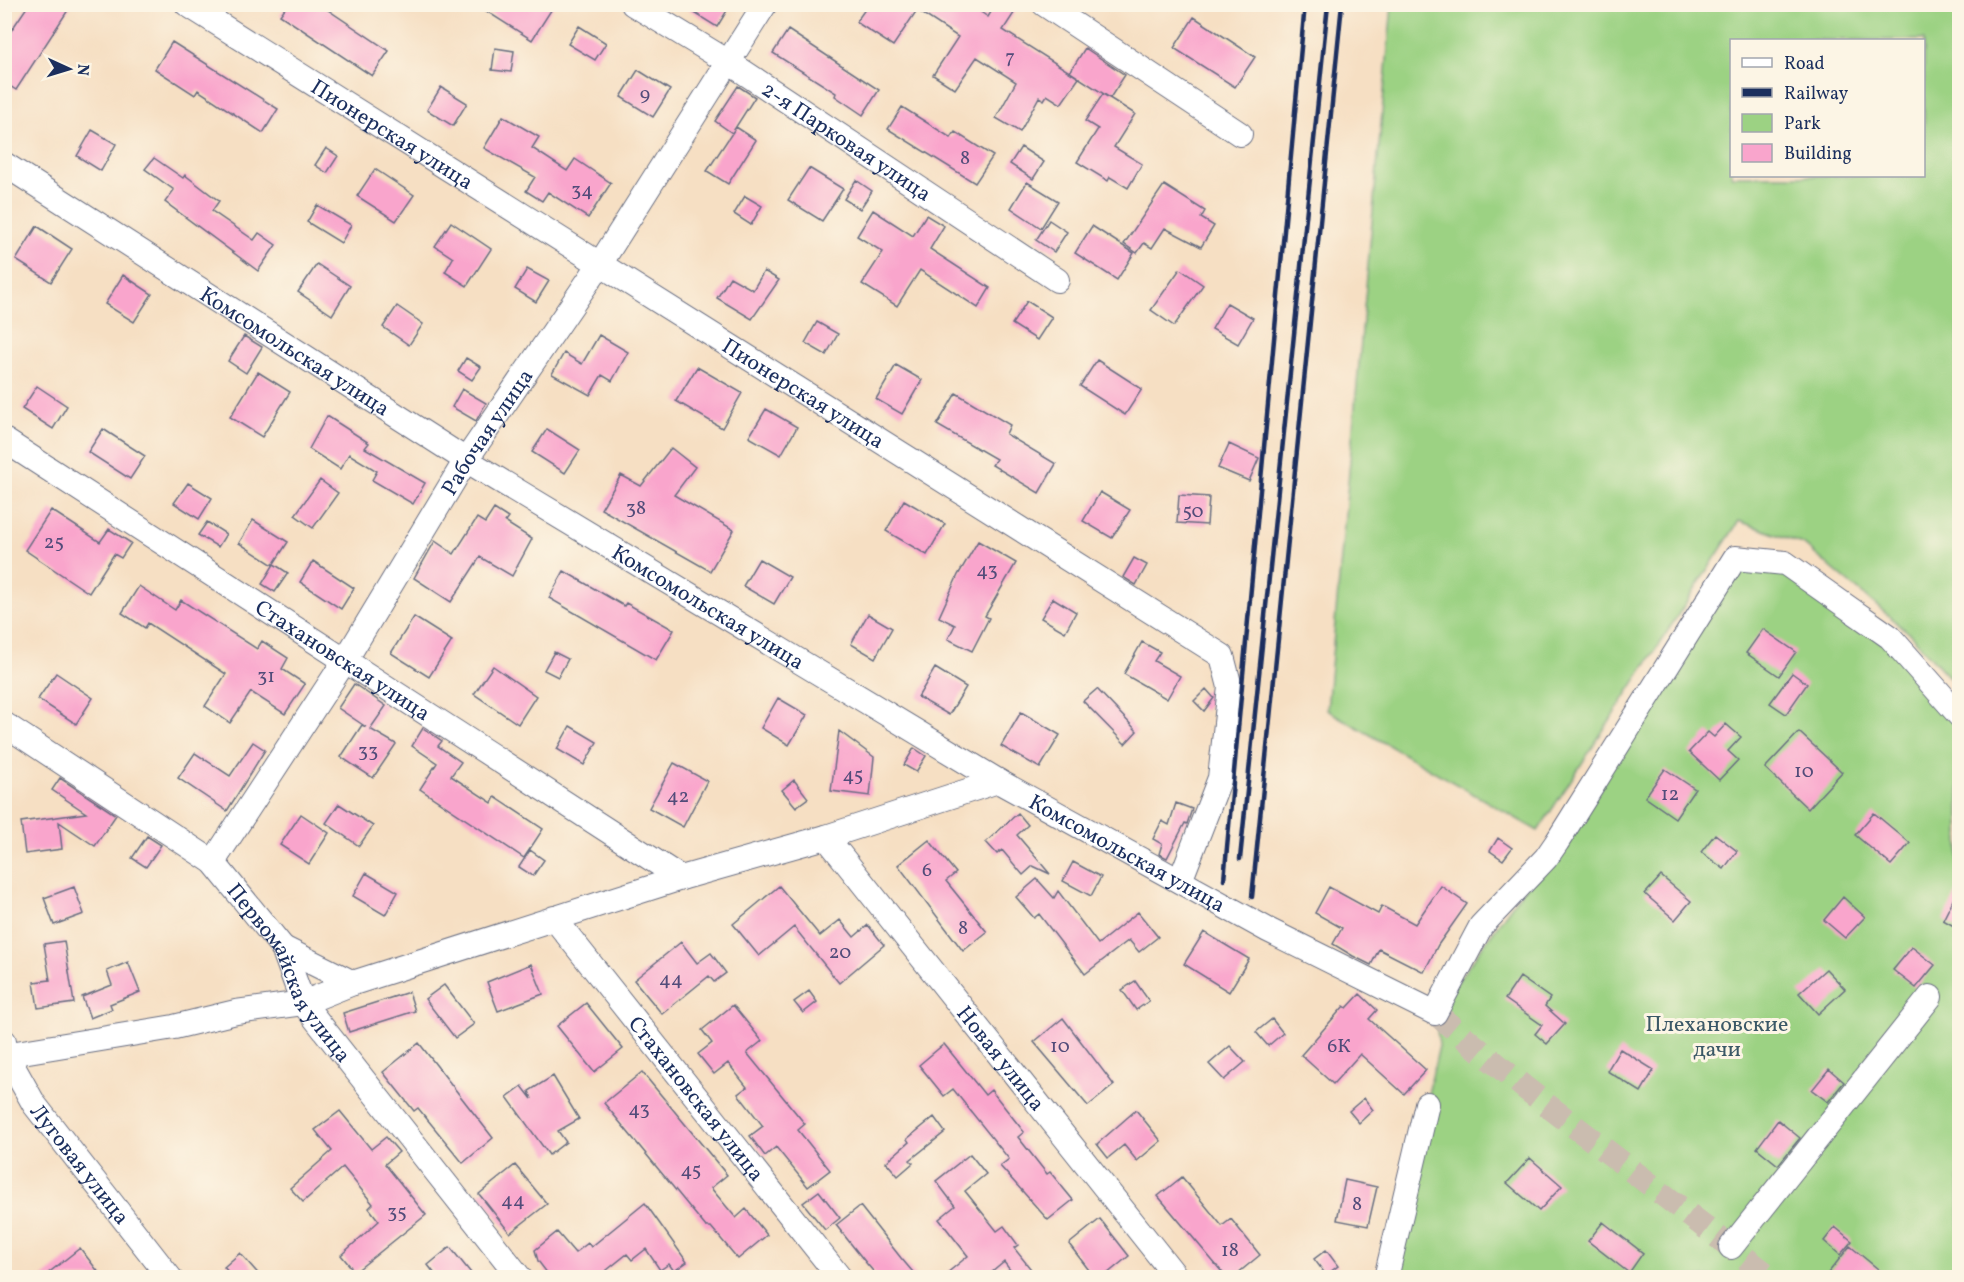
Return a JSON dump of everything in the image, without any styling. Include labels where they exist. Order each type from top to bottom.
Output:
[{"type":"street","name":"Пионерская улица","points":[[187,4],[1222,656],[1230,687],[1220,778],[1180,881]]},
{"type":"street","name":"2-я Парковая улица","points":[[633,4],[729,63],[1057,280]]},
{"type":"street","name":"Рабочая улица","points":[[213,862],[346,659],[466,460],[600,264],[765,4]]},
{"type":"street","points":[[1044,4],[1240,134]]},
{"type":"street","name":"Комсомольская улица","points":[[4,164],[466,460],[998,781],[1268,930],[1435,1013],[1481,926],[1546,858],[1736,558],[1785,564],[1844,604],[1890,637],[1959,716]]},
{"type":"street","name":"Стахановская улица","points":[[4,440],[346,659],[681,878]]},
{"type":"street","name":"Первомайская улица","points":[[4,724],[213,862],[283,948],[303,1003],[520,1278]]},
{"type":"street","points":[[5,1050],[153,1031],[236,1012],[303,1003],[352,982],[681,878],[826,837],[998,781]]},
{"type":"street","name":"Новая улица","points":[[826,837],[1177,1278]]},
{"type":"street","name":"Стахановская улица","points":[[554,918],[840,1278]]},
{"type":"street","points":[[283,948],[352,982]]},
{"type":"street","points":[[1731,1247],[1930,998]]},
{"type":"street","name":"Луговая улица","points":[[5,1050],[34,1104],[170,1278]]},
{"type":"street","points":[[1386,1278],[1426,1104]]},
{"type":"green space","points":[[1392,5],[1959,5],[1959,688],[1909,633],[1803,544],[1739,521],[1538,831],[1327,710]]},
{"type":"green space","name":"Плехановские дачи","points":[[1735,558],[1785,563],[1890,637],[1959,716],[1959,1277],[1386,1278],[1439,1046],[1435,1013],[1557,842]]},
{"type":"building","points":[[29,4],[72,4],[16,90],[4,82],[4,41]]},
{"type":"building","points":[[288,4],[319,4],[389,51],[372,76],[280,15]]},
{"type":"building","points":[[475,4],[555,4],[532,40]]},
{"type":"building","points":[[680,4],[731,4],[717,27]]},
{"type":"building","points":[[969,4],[988,17],[996,4],[1020,4],[1003,30],[1079,78],[1061,104],[1047,95],[1044,100],[1039,97],[1020,132],[996,118],[1016,82],[977,57],[955,89],[933,75],[958,37],[917,10],[893,46],[856,22],[868,5]]},
{"type":"building","points":[[1194,17],[1255,57],[1235,87],[1174,48]]},
{"type":"building","points":[[579,26],[606,43],[595,60],[568,44]]},
{"type":"building","points":[[788,30],[879,90],[863,115],[835,96],[836,93],[773,53]]},
{"type":"building","points":[[172,42],[278,109],[263,133],[198,90],[195,95],[155,69]]},
{"type":"building","points":[[495,48],[514,51],[511,72],[492,70]]},
{"type":"building","points":[[1085,48],[1125,75],[1110,98],[1070,72]]},
{"type":"building","points":[[638,70],[670,90],[653,117],[621,97]]},
{"type":"building","points":[[738,86],[755,97],[732,133],[715,121]]},
{"type":"building","points":[[441,87],[467,103],[453,126],[427,110]]},
{"type":"building","points":[[1103,94],[1135,114],[1114,147],[1142,164],[1128,188],[1110,177],[1108,181],[1077,162],[1098,129],[1085,121]]},
{"type":"building","points":[[902,107],[951,138],[955,132],[993,156],[975,183],[888,129]]},
{"type":"building","points":[[503,116],[539,137],[532,148],[567,171],[575,159],[611,183],[588,218],[548,192],[542,201],[526,191],[535,177],[484,148]]},
{"type":"building","points":[[736,127],[756,140],[728,184],[707,171]]},
{"type":"building","points":[[92,130],[116,144],[101,171],[77,156]]},
{"type":"building","points":[[1021,147],[1044,162],[1033,179],[1010,164]]},
{"type":"building","points":[[326,148],[338,156],[327,173],[315,165]]},
{"type":"building","points":[[154,158],[183,178],[185,175],[219,201],[212,211],[254,240],[259,233],[276,245],[258,271],[165,202],[174,190],[145,169]]},
{"type":"building","points":[[809,168],[843,189],[822,221],[788,200]]},
{"type":"building","points":[[375,169],[414,195],[396,221],[357,196]]},
{"type":"building","points":[[856,180],[872,191],[860,209],[844,199]]},
{"type":"building","points":[[1027,182],[1058,201],[1041,228],[1011,208]]},
{"type":"building","points":[[1164,185],[1205,211],[1201,218],[1214,226],[1201,247],[1165,228],[1152,248],[1144,243],[1137,253],[1124,244]]},
{"type":"building","points":[[745,196],[762,206],[751,225],[734,214]]},
{"type":"building","points":[[317,205],[351,225],[341,243],[307,222]]},
{"type":"building","points":[[873,210],[913,236],[926,215],[944,226],[930,249],[990,288],[978,308],[920,270],[897,306],[862,284],[883,252],[857,236]]},
{"type":"building","points":[[1049,220],[1067,232],[1054,252],[1036,240]]},
{"type":"building","points":[[451,222],[491,249],[467,286],[445,272],[453,258],[435,246]]},
{"type":"building","points":[[37,226],[72,249],[51,282],[16,260]]},
{"type":"building","points":[[1092,226],[1134,253],[1117,280],[1075,253]]},
{"type":"building","points":[[317,264],[350,286],[332,315],[298,292]]},
{"type":"building","points":[[527,269],[549,281],[536,302],[515,289]]},
{"type":"building","points":[[1180,269],[1203,285],[1174,326],[1151,310]]},
{"type":"building","points":[[764,271],[779,280],[752,319],[717,298],[730,277],[753,290]]},
{"type":"building","points":[[123,275],[152,294],[134,322],[105,304]]},
{"type":"building","points":[[1027,301],[1052,317],[1037,340],[1012,324]]},
{"type":"building","points":[[1227,303],[1253,318],[1238,344],[1212,329]]},
{"type":"building","points":[[397,306],[423,324],[409,345],[383,327]]},
{"type":"building","points":[[817,322],[838,334],[826,355],[805,343]]},
{"type":"building","points":[[599,335],[628,352],[612,381],[602,375],[590,395],[552,374],[564,353],[582,364]]},
{"type":"building","points":[[244,336],[262,347],[246,373],[228,361]]},
{"type":"building","points":[[466,358],[481,367],[472,380],[458,371]]},
{"type":"building","points":[[1097,360],[1142,389],[1125,415],[1080,386]]},
{"type":"building","points":[[896,365],[922,380],[902,414],[876,399]]},
{"type":"building","points":[[697,367],[742,393],[722,428],[676,401]]},
{"type":"building","points":[[258,372],[290,392],[262,437],[230,417]]},
{"type":"building","points":[[37,386],[67,406],[53,429],[22,409]]},
{"type":"building","points":[[462,389],[486,403],[476,421],[452,407]]},
{"type":"building","points":[[956,393],[1010,425],[1006,434],[1056,464],[1039,493],[992,465],[996,459],[937,425]]},
{"type":"building","points":[[766,409],[797,427],[781,455],[749,437]]},
{"type":"building","points":[[327,416],[369,443],[365,448],[425,483],[413,504],[372,480],[377,471],[349,454],[340,469],[309,449]]},
{"type":"building","points":[[103,429],[145,456],[130,479],[88,452]]},
{"type":"building","points":[[547,429],[580,450],[565,473],[532,452]]},
{"type":"building","points":[[1229,444],[1259,458],[1249,481],[1218,468]]},
{"type":"building","points":[[671,448],[695,467],[674,495],[734,530],[710,571],[601,509],[621,475],[641,486]]},
{"type":"building","points":[[320,480],[338,493],[313,528],[295,515]]},
{"type":"building","points":[[188,483],[212,498],[199,519],[174,503]]},
{"type":"building","points":[[1100,492],[1130,510],[1112,538],[1083,521]]},
{"type":"building","points":[[1179,495],[1209,497],[1207,525],[1177,523]]},
{"type":"building","points":[[904,500],[945,524],[927,555],[886,531]]},
{"type":"building","points":[[494,509],[508,518],[505,522],[532,539],[512,576],[480,557],[451,602],[414,578],[435,541],[454,554],[477,518],[485,523]]},
{"type":"building","points":[[51,510],[100,542],[109,529],[131,543],[121,558],[114,554],[89,593],[25,550]]},
{"type":"building","points":[[253,520],[288,542],[273,565],[239,543]]},
{"type":"building","points":[[207,522],[226,534],[218,547],[198,535]]},
{"type":"building","points":[[978,541],[1016,563],[985,616],[989,618],[972,651],[948,639],[955,625],[939,617],[958,575]]},
{"type":"building","points":[[1134,558],[1147,565],[1136,585],[1123,577]]},
{"type":"building","points":[[759,559],[790,577],[774,604],[743,586]]},
{"type":"building","points":[[313,561],[354,588],[341,609],[300,582]]},
{"type":"building","points":[[274,564],[288,573],[275,592],[262,584]]},
{"type":"building","points":[[564,571],[624,606],[626,603],[674,630],[656,660],[549,598]]},
{"type":"building","points":[[139,586],[175,610],[181,600],[257,649],[262,641],[288,658],[282,669],[305,684],[285,714],[251,692],[230,723],[205,706],[226,674],[148,623],[145,628],[122,613]]},
{"type":"building","points":[[1053,598],[1076,612],[1065,632],[1041,618]]},
{"type":"building","points":[[868,614],[892,628],[875,658],[851,644]]},
{"type":"building","points":[[414,617],[452,641],[429,677],[391,653]]},
{"type":"building","points":[[1763,629],[1796,652],[1779,676],[1746,653]]},
{"type":"building","points":[[1142,642],[1160,652],[1154,661],[1180,676],[1167,699],[1124,674]]},
{"type":"building","points":[[554,652],[568,659],[558,677],[544,670]]},
{"type":"building","points":[[493,666],[536,696],[518,724],[474,694]]},
{"type":"building","points":[[935,668],[966,687],[949,715],[918,697]]},
{"type":"building","points":[[56,673],[93,698],[76,724],[38,699]]},
{"type":"building","points":[[1792,673],[1807,684],[1786,714],[1770,703]]},
{"type":"building","points":[[354,684],[386,706],[370,729],[396,744],[373,778],[341,757],[362,725],[366,727],[338,708]]},
{"type":"building","points":[[1097,689],[1137,731],[1125,744],[1083,701]]},
{"type":"building","points":[[1206,689],[1214,698],[1204,711],[1194,701]]},
{"type":"building","points":[[778,698],[807,715],[789,745],[761,728]]},
{"type":"building","points":[[1021,712],[1060,735],[1040,768],[1001,746]]},
{"type":"building","points":[[1726,724],[1741,737],[1728,751],[1738,760],[1719,780],[1689,752],[1708,732],[1714,737]]},
{"type":"building","points":[[570,726],[597,742],[584,765],[557,749]]},
{"type":"building","points":[[423,728],[442,741],[438,746],[461,762],[451,776],[492,803],[495,797],[543,829],[524,858],[420,789],[437,763],[412,746]]},
{"type":"building","points":[[839,731],[874,757],[870,796],[831,791]]},
{"type":"building","points":[[1799,732],[1842,772],[1808,809],[1765,768]]},
{"type":"building","points":[[253,742],[265,750],[227,811],[178,778],[195,753],[230,776]]},
{"type":"building","points":[[914,748],[926,756],[916,772],[904,765]]},
{"type":"building","points":[[674,763],[707,781],[683,827],[649,808]]},
{"type":"building","points":[[1665,769],[1695,789],[1675,818],[1645,797]]},
{"type":"building","points":[[60,778],[116,815],[95,846],[59,822],[62,849],[25,854],[21,822],[86,813],[52,790]]},
{"type":"building","points":[[794,780],[808,798],[796,807],[782,790]]},
{"type":"building","points":[[1176,803],[1192,809],[1187,824],[1185,823],[1167,858],[1159,854],[1162,844],[1153,839],[1162,821],[1169,825]]},
{"type":"building","points":[[339,804],[373,826],[359,846],[326,823]]},
{"type":"building","points":[[1018,813],[1028,825],[1017,835],[1050,874],[1033,866],[1023,875],[1002,850],[997,854],[986,842]]},
{"type":"building","points":[[1874,813],[1910,843],[1891,865],[1855,835]]},
{"type":"building","points":[[301,814],[329,833],[309,864],[280,845]]},
{"type":"building","points":[[1715,834],[1737,851],[1724,869],[1701,852]]},
{"type":"building","points":[[147,836],[161,845],[146,867],[132,858]]},
{"type":"building","points":[[1498,838],[1512,848],[1503,860],[1490,851]]},
{"type":"building","points":[[929,840],[956,873],[946,881],[987,932],[963,951],[898,865]]},
{"type":"building","points":[[530,850],[544,860],[533,876],[519,867]]},
{"type":"building","points":[[1073,862],[1101,877],[1091,896],[1063,881]]},
{"type":"building","points":[[366,873],[398,892],[385,915],[353,896]]},
{"type":"building","points":[[1661,876],[1691,901],[1675,920],[1645,894]]},
{"type":"building","points":[[1037,879],[1054,898],[1058,891],[1098,944],[1138,912],[1158,937],[1139,952],[1129,940],[1085,974],[1039,914],[1034,918],[1016,897]]},
{"type":"building","points":[[779,886],[820,936],[840,920],[854,937],[868,925],[884,945],[839,983],[794,927],[759,956],[733,924]]},
{"type":"building","points":[[1441,886],[1467,904],[1438,945],[1424,972],[1379,949],[1371,965],[1353,956],[1333,944],[1342,928],[1315,913],[1329,887],[1378,914],[1382,906],[1415,924]]},
{"type":"building","points":[[74,887],[84,914],[54,925],[44,898]]},
{"type":"building","points":[[1959,888],[1959,929],[1943,920]]},
{"type":"building","points":[[1843,897],[1865,917],[1845,938],[1824,920]]},
{"type":"building","points":[[1204,932],[1249,959],[1229,992],[1184,964]]},
{"type":"building","points":[[64,941],[74,1003],[38,1008],[34,982],[50,980],[44,944]]},
{"type":"building","points":[[681,942],[697,963],[711,953],[726,973],[714,982],[709,976],[662,1014],[634,980]]},
{"type":"building","points":[[1912,947],[1935,965],[1916,988],[1893,970]]},
{"type":"building","points":[[128,962],[140,992],[110,1004],[112,1009],[90,1018],[82,997],[112,985],[107,971]]},
{"type":"building","points":[[531,964],[543,994],[498,1011],[487,982]]},
{"type":"building","points":[[1826,969],[1845,989],[1818,1014],[1799,993]]},
{"type":"building","points":[[1520,977],[1550,998],[1545,1006],[1565,1024],[1547,1044],[1535,1034],[1542,1025],[1505,999]]},
{"type":"building","points":[[1135,981],[1149,1001],[1136,1010],[1122,990]]},
{"type":"building","points":[[444,985],[474,1024],[455,1038],[425,999]]},
{"type":"building","points":[[809,991],[817,1002],[803,1013],[794,1002]]},
{"type":"building","points":[[409,992],[415,1011],[349,1032],[343,1013]]},
{"type":"building","points":[[1360,994],[1377,1010],[1369,1019],[1426,1070],[1404,1094],[1360,1054],[1333,1084],[1301,1055],[1344,1006],[1347,1008]]},
{"type":"building","points":[[586,1003],[623,1049],[594,1072],[557,1026]]},
{"type":"building","points":[[733,1005],[762,1041],[747,1053],[805,1124],[798,1130],[830,1170],[808,1187],[776,1147],[765,1156],[750,1136],[763,1126],[738,1094],[747,1087],[728,1063],[714,1074],[698,1054],[712,1043],[702,1030]]},
{"type":"building","points":[[1063,1018],[1114,1085],[1088,1106],[1034,1042]]},
{"type":"building","points":[[1272,1019],[1283,1033],[1268,1046],[1256,1032]]},
{"type":"building","points":[[419,1043],[493,1138],[463,1163],[418,1108],[414,1111],[383,1072]]},
{"type":"building","points":[[944,1044],[985,1095],[991,1090],[1024,1132],[1018,1137],[1047,1174],[1050,1172],[1073,1200],[1048,1220],[1000,1166],[1009,1159],[953,1089],[944,1096],[919,1065]]},
{"type":"building","points":[[1230,1046],[1245,1062],[1224,1080],[1209,1064]]},
{"type":"building","points":[[1620,1049],[1654,1070],[1641,1092],[1607,1071]]},
{"type":"building","points":[[1829,1069],[1844,1082],[1828,1102],[1812,1090]]},
{"type":"building","points":[[642,1072],[727,1175],[711,1188],[736,1218],[746,1209],[767,1235],[738,1259],[711,1227],[706,1227],[604,1103]]},
{"type":"building","points":[[553,1076],[579,1119],[558,1131],[566,1142],[549,1155],[507,1097],[522,1086],[532,1099],[529,1091]]},
{"type":"building","points":[[1364,1098],[1373,1110],[1359,1123],[1349,1111]]},
{"type":"building","points":[[1136,1110],[1161,1141],[1137,1161],[1124,1145],[1108,1158],[1097,1144]]},
{"type":"building","points":[[340,1111],[371,1149],[386,1137],[399,1152],[385,1164],[426,1215],[355,1272],[341,1255],[379,1221],[369,1208],[373,1204],[343,1167],[303,1202],[290,1188],[332,1151],[315,1130]]},
{"type":"building","points":[[934,1117],[945,1132],[910,1160],[913,1163],[898,1176],[886,1162],[909,1142],[907,1139]]},
{"type":"building","points":[[1778,1120],[1800,1138],[1778,1165],[1757,1148]]},
{"type":"building","points":[[970,1154],[986,1174],[965,1191],[997,1231],[1004,1226],[1018,1245],[1014,1248],[1038,1278],[1016,1278],[1004,1262],[985,1278],[941,1278],[968,1256],[939,1219],[955,1206],[936,1181]]},
{"type":"building","points":[[1530,1158],[1562,1186],[1539,1211],[1507,1183]]},
{"type":"building","points":[[515,1165],[547,1204],[510,1233],[479,1194]]},
{"type":"building","points":[[1182,1177],[1222,1226],[1231,1219],[1260,1255],[1232,1278],[1227,1278],[1158,1196]]},
{"type":"building","points":[[1345,1180],[1377,1187],[1368,1226],[1337,1220]]},
{"type":"building","points":[[819,1191],[840,1218],[825,1230],[803,1203]]},
{"type":"building","points":[[645,1203],[687,1262],[674,1271],[669,1264],[660,1270],[646,1249],[632,1260],[627,1254],[597,1278],[551,1278],[538,1261],[535,1250],[557,1232],[575,1253],[588,1243],[591,1247]]},
{"type":"building","points":[[860,1206],[918,1278],[879,1278],[867,1264],[836,1225]]},
{"type":"building","points":[[1100,1219],[1129,1256],[1102,1278],[1095,1278],[1069,1244]]},
{"type":"building","points":[[1603,1222],[1643,1253],[1629,1273],[1588,1241]]},
{"type":"building","points":[[1835,1227],[1852,1241],[1840,1255],[1824,1241]]},
{"type":"building","points":[[1850,1246],[1889,1278],[1824,1278]]},
{"type":"building","points":[[450,1247],[475,1278],[438,1278],[428,1265]]},
{"type":"building","points":[[80,1248],[103,1278],[42,1278]]},
{"type":"building","points":[[1326,1250],[1338,1266],[1326,1275],[1314,1259]]},
{"type":"building","points":[[240,1253],[262,1278],[233,1278],[224,1267]]},
{"type":"tunnel","points":[[1435,1013],[1525,1088],[1771,1278]]},
{"type":"railway","points":[[1224,880],[1305,4]]},
{"type":"railway","points":[[1240,859],[1328,4]]},
{"type":"railway","points":[[1252,897],[1342,4]]}]
